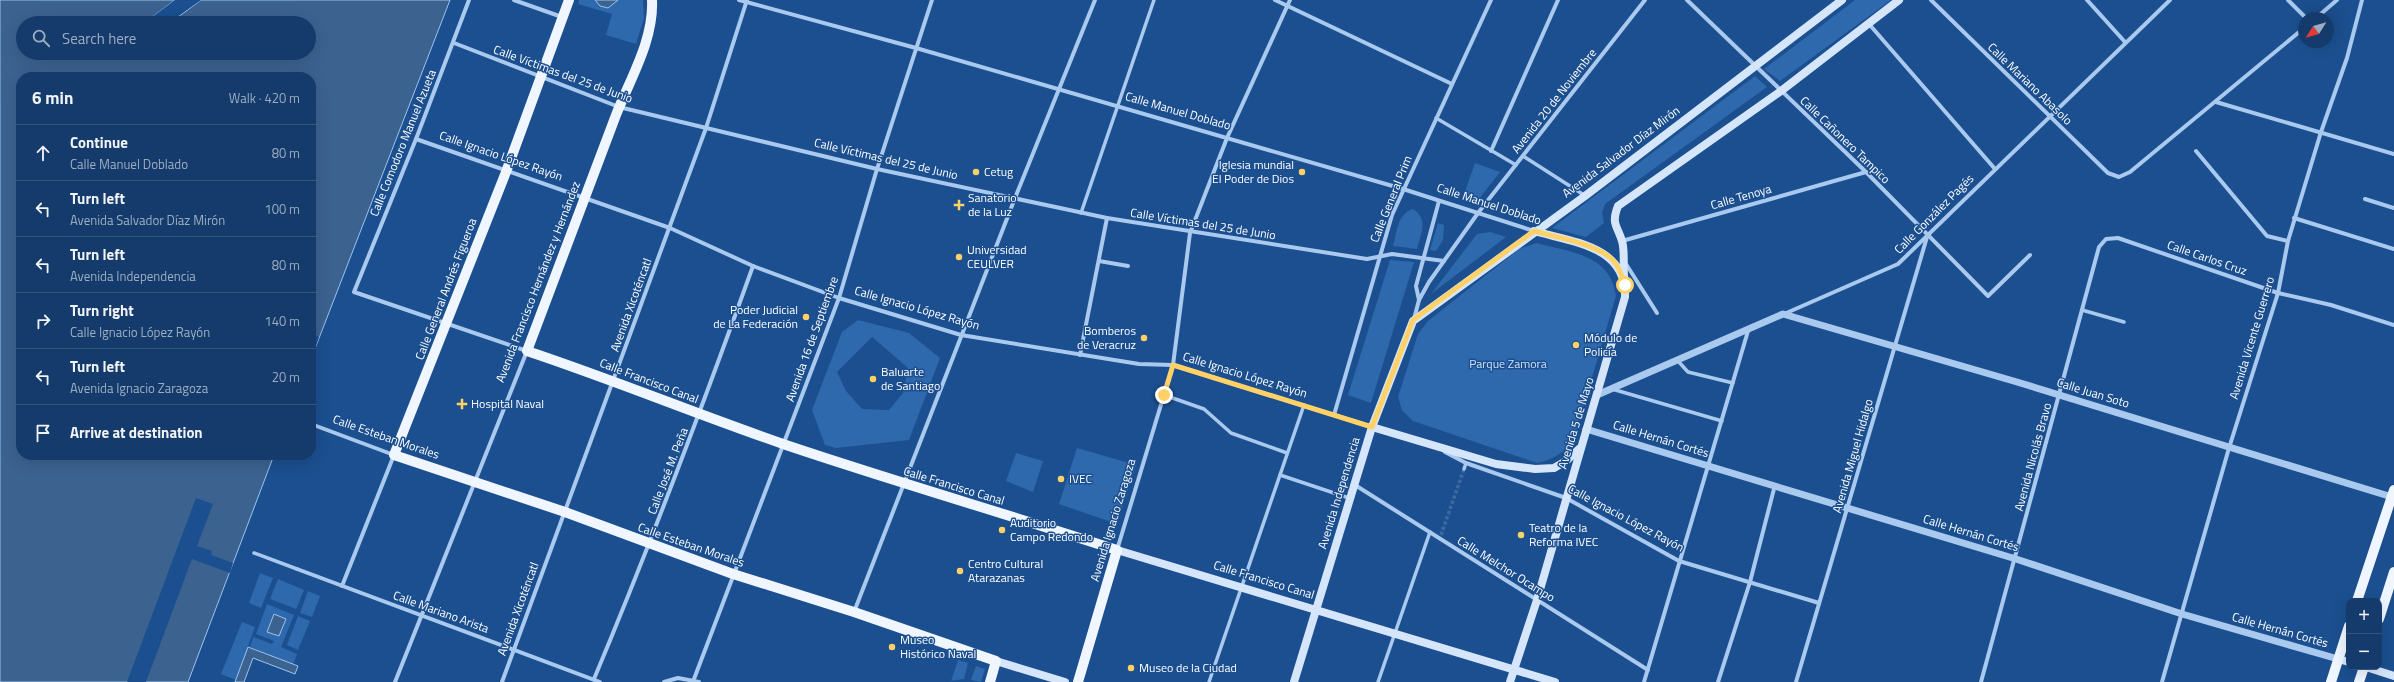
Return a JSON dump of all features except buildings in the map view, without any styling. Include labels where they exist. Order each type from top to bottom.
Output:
[{"type":"main road","name":"Calle General Andrés Figueroa","points":[[394,455],[506,172],[570,0]]},
{"type":"main road","name":"Avenida Francisco Hernández y Hernández","points":[[527,351],[619,107],[642,52],[652,22],[652,0]]},
{"type":"main road","name":"Avenida Salvador Díaz Mirón","points":[[1413,320],[1534,231],[1585,196],[1842,0]]},
{"type":"main road","points":[[1622,258],[1622,241],[1616,232],[1614,217],[1618,206],[1781,91],[1899,0]]},
{"type":"main road","name":"Calle Manuel Doblado","points":[[1534,231],[1594,249],[1608,256],[1622,258]]},
{"type":"main road","name":"Calle Manuel Doblado","points":[[1608,256],[1620,270]]},
{"type":"main road","name":"Avenida 5 de Mayo","points":[[1510,682],[1537,600],[1579,448],[1597,396],[1625,297],[1622,258]]},
{"type":"main road","name":"Avenida 5 de Mayo","points":[[1620,270],[1625,285]]},
{"type":"main road","name":"Avenida Independencia","points":[[1294,682],[1372,427],[1413,320]]},
{"type":"main road","name":"Calle Francisco Canal","points":[[527,351],[614,380],[700,415],[904,484],[1554,682]]},
{"type":"main road","name":"Calle Ignacio López Rayón","points":[[1372,427],[1427,442],[1496,464],[1535,469],[1554,468],[1566,461],[1579,448]]},
{"type":"main road","name":"Calle Esteban Morales","points":[[394,455],[565,512],[650,545],[733,574],[854,612],[996,661],[1065,682]]},
{"type":"main road","points":[[2358,598],[2393,495]]},
{"type":"main road","name":"Avenida Ignacio Zaragoza","points":[[1078,682],[1117,550]]},
{"type":"main road","points":[[2382,610],[2394,572]]},
{"type":"main road","points":[[2331,682],[2346,634]]},
{"type":"main road","name":"Calle Hernán Cortés","points":[[2338,659],[2346,661]]},
{"type":"main road","points":[[990,682],[996,661]]},
{"type":"main road","points":[[2359,682],[2364,670]]},
{"type":"main road","points":[[2375,670],[2394,676]]},
{"type":"street","name":"Calle Comodoro Manuel Azueta","points":[[354,292],[454,43],[469,0]]},
{"type":"street","points":[[514,0],[564,18]]},
{"type":"street","name":"Calle Manuel Doblado","points":[[738,0],[747,1],[916,48],[1118,106],[1403,189],[1534,231]]},
{"type":"street","name":"Avenida 16 de Septiembre","points":[[694,679],[733,574],[785,444],[839,298],[877,169],[932,0]]},
{"type":"street","points":[[854,612],[961,335],[1095,0]]},
{"type":"street","points":[[1081,213],[1154,0]]},
{"type":"street","points":[[1275,0],[1452,84]]},
{"type":"street","name":"Avenida Ignacio Zaragoza","points":[[1117,550],[1173,365],[1190,233],[1227,138],[1290,0]]},
{"type":"street","name":"Calle General Prim","points":[[1334,415],[1379,257],[1403,189],[1491,0]]},
{"type":"street","points":[[1491,151],[1558,0]]},
{"type":"street","name":"Avenida 20 de Noviembre","points":[[1478,213],[1645,0]]},
{"type":"street","name":"Calle Cañonero Tampico","points":[[1687,0],[1866,172],[1988,296],[2030,255]]},
{"type":"street","name":"Calle Mariano Abasolo","points":[[1931,0],[2108,173],[2119,177],[2130,172],[2216,102]]},
{"type":"street","points":[[2087,0],[2125,42]]},
{"type":"street","name":"Calle González Pagés","points":[[1597,396],[1898,264],[2125,42],[2170,0]]},
{"type":"street","points":[[2288,0],[2300,12]]},
{"type":"street","points":[[2323,12],[2337,0]]},
{"type":"street","name":"Avenida Vicente Guerrero","points":[[2162,682],[2229,448],[2278,293],[2294,218],[2321,132],[2347,58],[2362,0]]},
{"type":"street","name":"Avenida Xicoténcatl","points":[[502,682],[706,128],[747,1]]},
{"type":"street","points":[[1868,24],[1995,169]]},
{"type":"street","points":[[2216,102],[2298,33]]},
{"type":"street","name":"Calle Víctimas del 25 de Junio","points":[[454,43],[619,107],[877,169],[1081,213],[1190,233],[1366,259],[1392,254],[1444,261]]},
{"type":"street","points":[[2216,102],[2394,154]]},
{"type":"street","points":[[1436,118],[1516,165]]},
{"type":"street","name":"Calle Ignacio López Rayón","points":[[416,139],[506,172],[670,228],[752,266],[839,298],[961,335],[1139,364],[1173,365],[1372,427]]},
{"type":"street","points":[[2196,151],[2267,236],[2288,241]]},
{"type":"street","points":[[1523,156],[1585,196]]},
{"type":"street","name":"Calle Tenoya","points":[[1622,241],[1866,172]]},
{"type":"street","points":[[2365,199],[2394,208]]},
{"type":"street","points":[[1419,300],[1416,286],[1422,258],[1439,201]]},
{"type":"street","name":"Avenida Independencia","points":[[1413,320],[1419,300],[1478,213]]},
{"type":"street","points":[[1080,355],[1107,218]]},
{"type":"street","points":[[2294,218],[2394,249]]},
{"type":"street","name":"Avenida Miguel Hidalgo","points":[[1796,682],[1928,235]]},
{"type":"street","name":"Calle Carlos Cruz","points":[[2106,239],[2118,238],[2278,293],[2331,305],[2394,325]]},
{"type":"street","name":"Avenida Nicolás Bravo","points":[[1981,682],[2016,559],[2099,247],[2106,239]]},
{"type":"street","points":[[1622,258],[1657,314]]},
{"type":"street","points":[[1099,261],[1128,266]]},
{"type":"street","name":"Calle José M. Peña","points":[[594,680],[650,545],[700,415],[752,266]]},
{"type":"street","name":"Calle Francisco Canal","points":[[354,292],[527,351]]},
{"type":"street","points":[[2082,310],[2124,322]]},
{"type":"street","name":"Calle Juan Soto","points":[[1783,314],[2060,395],[2229,448],[2393,495]]},
{"type":"street","points":[[1644,682],[1748,331]]},
{"type":"street","name":"Avenida Francisco Hernández y Hernández","points":[[395,682],[527,351]]},
{"type":"street","points":[[1678,360],[1688,372],[1733,383]]},
{"type":"street","points":[[1611,389],[1722,421]]},
{"type":"street","points":[[1164,395],[1204,408],[1231,433],[1287,453]]},
{"type":"street","points":[[1209,682],[1304,405]]},
{"type":"street","name":"Calle Esteban Morales","points":[[316,426],[394,455]]},
{"type":"street","name":"Calle Hernán Cortés","points":[[1586,429],[2016,559],[2182,614],[2338,659]]},
{"type":"street","name":"Calle Ignacio López Rayón","points":[[1427,442],[1466,463],[1566,498],[1679,561],[1819,603]]},
{"type":"street","name":"Calle General Andrés Figueroa","points":[[342,586],[394,455]]},
{"type":"street","points":[[1464,470],[1466,463]]},
{"type":"street","points":[[1280,475],[1350,498]]},
{"type":"street","name":"Calle Melchor Ocampo","points":[[1354,484],[1648,670]]},
{"type":"street","points":[[1718,682],[1750,582],[1775,485]]},
{"type":"street","points":[[1378,682],[1430,532]]},
{"type":"street","points":[[254,553],[297,569]]},
{"type":"street","name":"Calle Mariano Arista","points":[[297,569],[600,682]]},
{"type":"street","points":[[664,682],[678,678],[694,679],[699,682]]},
{"type":"green space","points":[[579,0],[643,0],[644,18],[636,44],[606,35],[612,14],[578,4]]},
{"type":"green space","points":[[1855,0],[1891,0],[1780,81],[1764,69]]},
{"type":"green space","points":[[1755,76],[1767,87],[1605,204],[1602,213],[1604,223],[1586,237],[1552,228]]},
{"type":"green space","points":[[1475,163],[1500,172],[1479,199],[1464,194]]},
{"type":"green space","points":[[1413,209],[1418,213],[1422,222],[1422,232],[1417,249],[1393,246],[1398,224],[1408,211]]},
{"type":"green space","points":[[1438,223],[1444,225],[1443,240],[1436,251],[1430,250]]},
{"type":"green space","points":[[1490,232],[1506,237],[1431,294],[1477,234]]},
{"type":"green space","name":"Parque Zamora","points":[[1537,243],[1576,253],[1598,263],[1606,271],[1612,282],[1616,296],[1574,439],[1558,455],[1549,460],[1537,463],[1413,421],[1402,410],[1398,397],[1418,334],[1428,321],[1519,249]]},
{"type":"green space","points":[[1390,260],[1414,262],[1371,403],[1348,395]]},
{"type":"green space","points":[[858,320],[909,333],[940,358],[909,440],[836,448],[825,445],[812,410],[842,332]],"holes":[[[872,337],[908,368],[903,393],[889,410],[862,409],[846,391],[837,372]]]},
{"type":"green space","points":[[1077,448],[1136,465],[1117,524],[1059,504]]},
{"type":"green space","points":[[1016,453],[1043,461],[1033,492],[1006,481]]},
{"type":"green space","points":[[260,573],[273,578],[261,608],[249,603]]},
{"type":"green space","points":[[278,579],[304,590],[296,609],[270,599]]},
{"type":"green space","points":[[308,591],[320,596],[312,617],[300,613]]},
{"type":"green space","points":[[267,604],[294,615],[281,647],[297,654],[293,665],[250,647],[253,637],[272,644],[274,641],[256,634]]},
{"type":"green space","points":[[298,616],[310,621],[298,650],[287,645]]},
{"type":"green space","points":[[242,622],[255,627],[236,680],[221,674]]},
{"type":"green space","points":[[958,660],[968,663],[964,679],[951,681]]},
{"type":"green space","points":[[976,666],[985,669],[981,682],[971,680]]},
{"type":"shaded area","points":[[0,0],[175,0],[153,16],[16,16],[16,60],[316,60],[316,16],[179,16],[201,0],[450,0],[316,346],[316,72],[16,72],[16,460],[272,460],[188,682],[0,682]]},
{"type":"shaded area","points":[[595,0],[618,0],[608,8],[600,6]]},
{"type":"shaded area","points":[[274,614],[286,619],[279,636],[267,632]]},
{"type":"shaded area","points":[[248,647],[298,666],[295,674],[253,658],[244,682],[235,682]]},
{"type":"pier","points":[[175,0],[177,0],[156,16],[153,16]]},
{"type":"pier","points":[[198,0],[201,0],[178,16],[175,16]]},
{"type":"pier","points":[[316,336],[319,337],[316,346]]},
{"type":"pier","points":[[196,498],[213,504],[197,546],[212,551],[211,555],[233,563],[230,573],[192,559],[146,682],[127,682]]},
{"type":"tunnel","points":[[1441,535],[1464,469]]},
{"type":"place","name":"Cetug","points":[[976,172]]},
{"type":"place","name":"Iglesia mundial El Poder de Dios","points":[[1302,172]]},
{"type":"place","name":"Sanatorio de la Luz","points":[[959,205]]},
{"type":"place","name":"Universidad CEULVER","points":[[959,257]]},
{"type":"place","name":"Poder Judicial de La Federación","points":[[806,317]]},
{"type":"place","name":"Bomberos de Veracruz","points":[[1144,338]]},
{"type":"place","name":"Módulo de Policía","points":[[1576,345]]},
{"type":"place","name":"Baluarte de Santiago","points":[[873,379]]},
{"type":"place","name":"Hospital Naval","points":[[462,404]]},
{"type":"place","name":"IVEC","points":[[1061,479]]},
{"type":"place","name":"Auditorio Campo Redondo","points":[[1002,530]]},
{"type":"place","name":"Teatro de la Reforma IVEC","points":[[1521,535]]},
{"type":"place","name":"Centro Cultural Atarazanas","points":[[960,571]]},
{"type":"place","name":"Museo Histórico Naval","points":[[892,647]]},
{"type":"place","name":"Museo de la Ciudad","points":[[1131,668]]},
{"type":"route","points":[[1164,395],[1173,365],[1372,427],[1413,320],[1534,231],[1594,249],[1608,256],[1620,270],[1625,285]]}]
